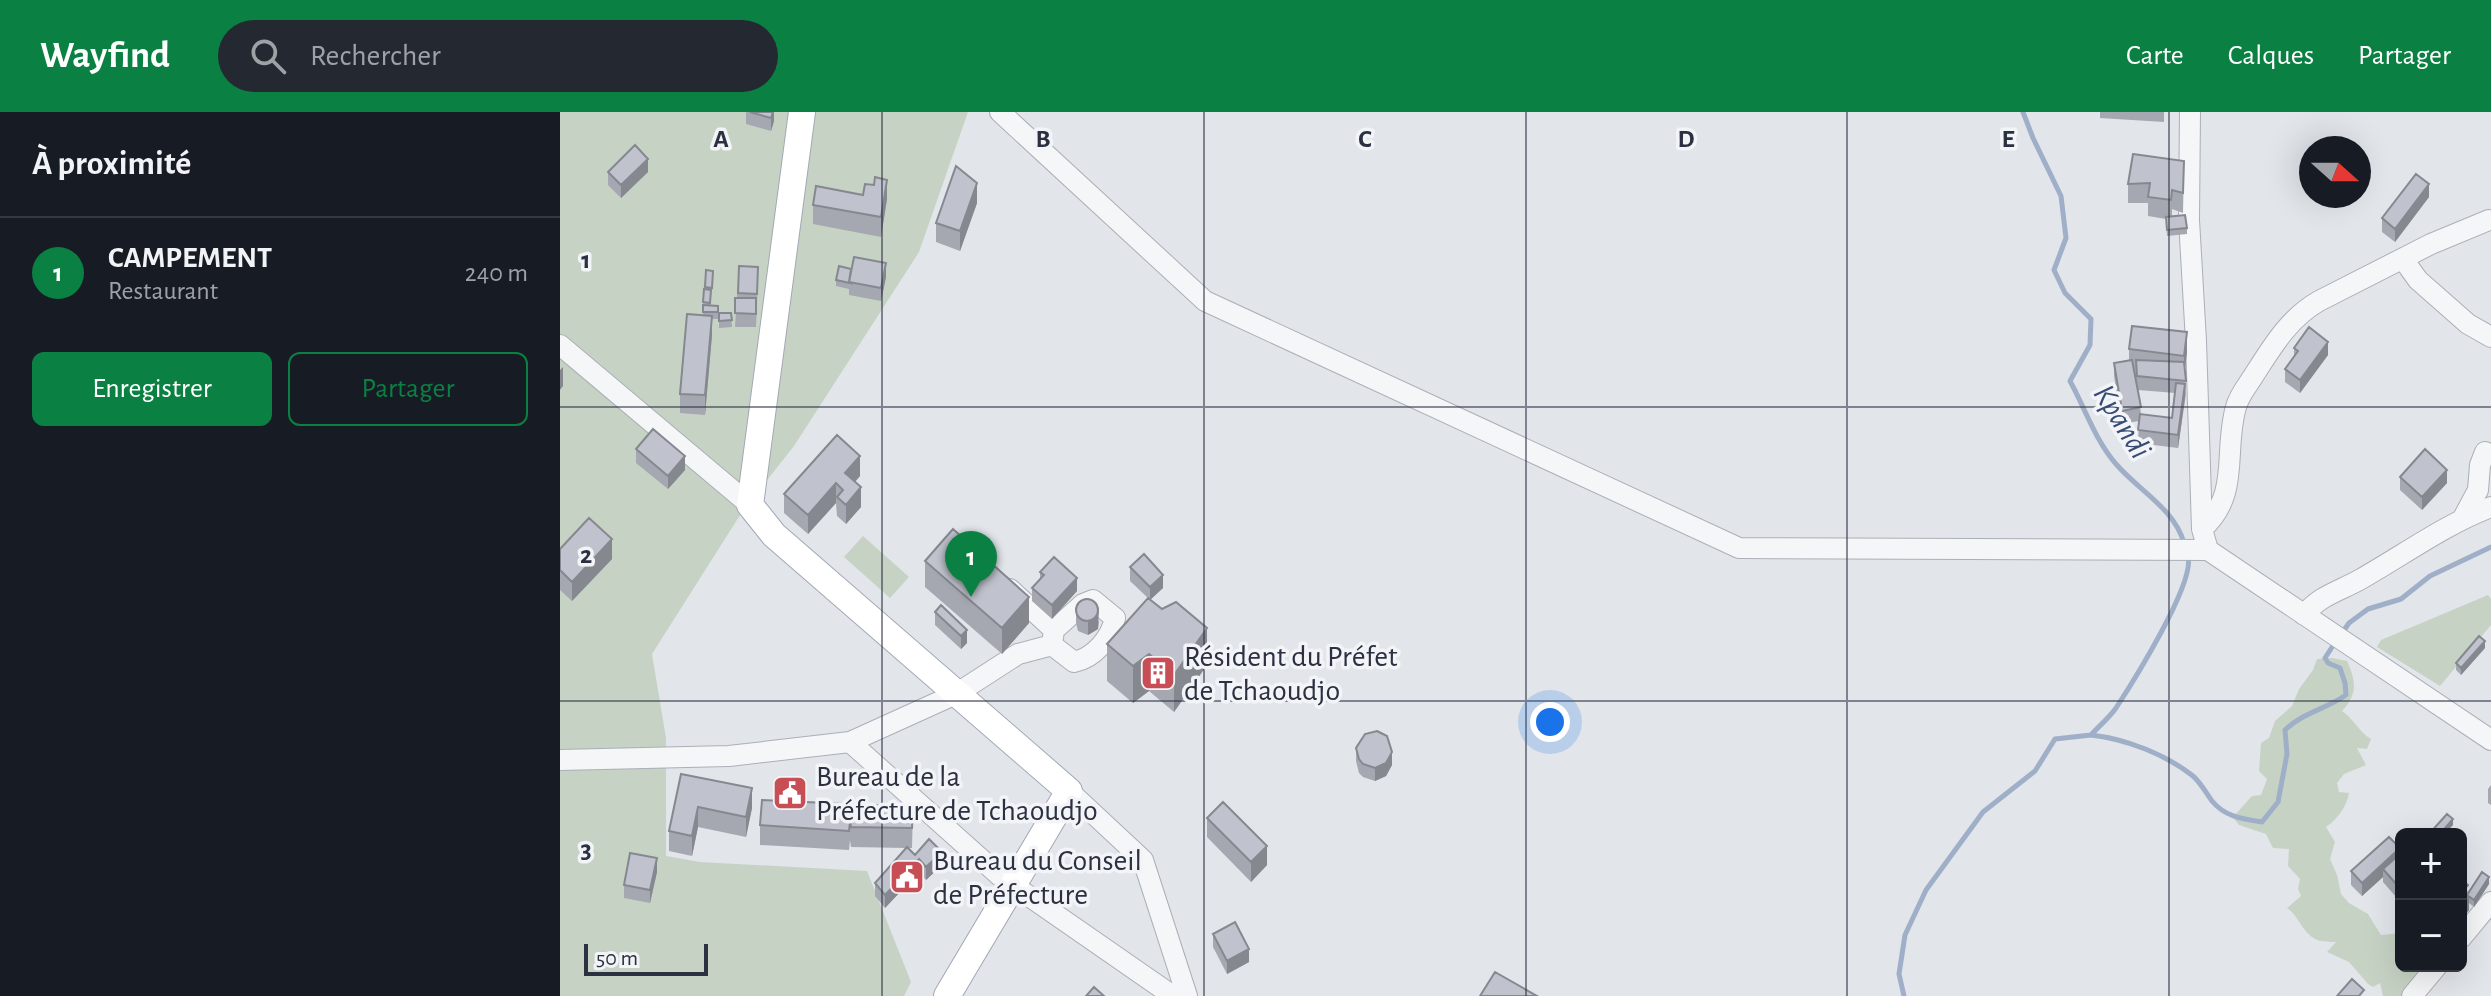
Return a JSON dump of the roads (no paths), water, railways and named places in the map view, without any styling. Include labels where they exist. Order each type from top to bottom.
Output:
[{"type":"main road","points":[[802,112],[750,505],[774,535],[1064,785],[1007,881],[947,996]]},
{"type":"main road","points":[[929,996],[1007,881]]},
{"type":"street","points":[[1000,112],[1205,301],[1739,548],[2208,550],[2491,740]]},
{"type":"street","points":[[2190,112],[2189,220],[2202,529],[2208,550]]},
{"type":"street","points":[[2202,529],[2213,519],[2226,496],[2236,405],[2277,339],[2307,308],[2489,220]]},
{"type":"street","points":[[2403,259],[2418,280],[2468,324],[2491,337]]},
{"type":"street","points":[[560,345],[750,505]]},
{"type":"street","points":[[2463,518],[2478,490],[2480,465],[2485,452]]},
{"type":"street","points":[[2304,615],[2322,597],[2361,579],[2408,548],[2463,518],[2491,507]]},
{"type":"street","points":[[560,760],[729,756],[850,742],[956,694],[1018,654],[1053,638],[998,577]]},
{"type":"street","points":[[850,742],[1007,881],[1173,996]]},
{"type":"street","points":[[1064,785],[1143,860],[1187,996]]},
{"type":"street","points":[[2467,931],[2491,902]]},
{"type":"street","points":[[2412,996],[2432,972]]},
{"type":"waterway","name":"Kpandi","points":[[2023,112],[2061,196],[2066,238],[2054,270],[2065,293],[2091,319],[2090,345],[2070,381],[2109,455],[2164,509],[2184,543]]},
{"type":"waterway","name":"Kpandi","points":[[2342,633],[2349,623],[2368,609],[2401,599],[2430,576],[2491,547]]},
{"type":"waterway","name":"Kpandi","points":[[1904,996],[1899,974],[1905,935],[1926,890],[1983,812],[2035,771],[2055,739],[2091,735],[2113,712],[2173,609],[2188,570],[2188,557]]},
{"type":"waterway","name":"Kpandi","points":[[2091,735],[2158,754],[2193,776],[2223,811],[2262,822],[2278,802],[2287,754],[2285,730],[2299,719],[2346,695],[2340,668],[2328,663],[2325,658],[2336,641]]},
{"type":"place","name":"CAMPEMENT","points":[[971,597]]},
{"type":"place","name":"Résident du Préfet de Tchaoudjo","points":[[1158,673]]},
{"type":"place","name":"Bureau de la Préfecture de Tchaoudjo","points":[[790,793]]},
{"type":"place","name":"Bureau du Conseil de Préfecture","points":[[907,877]]}]
